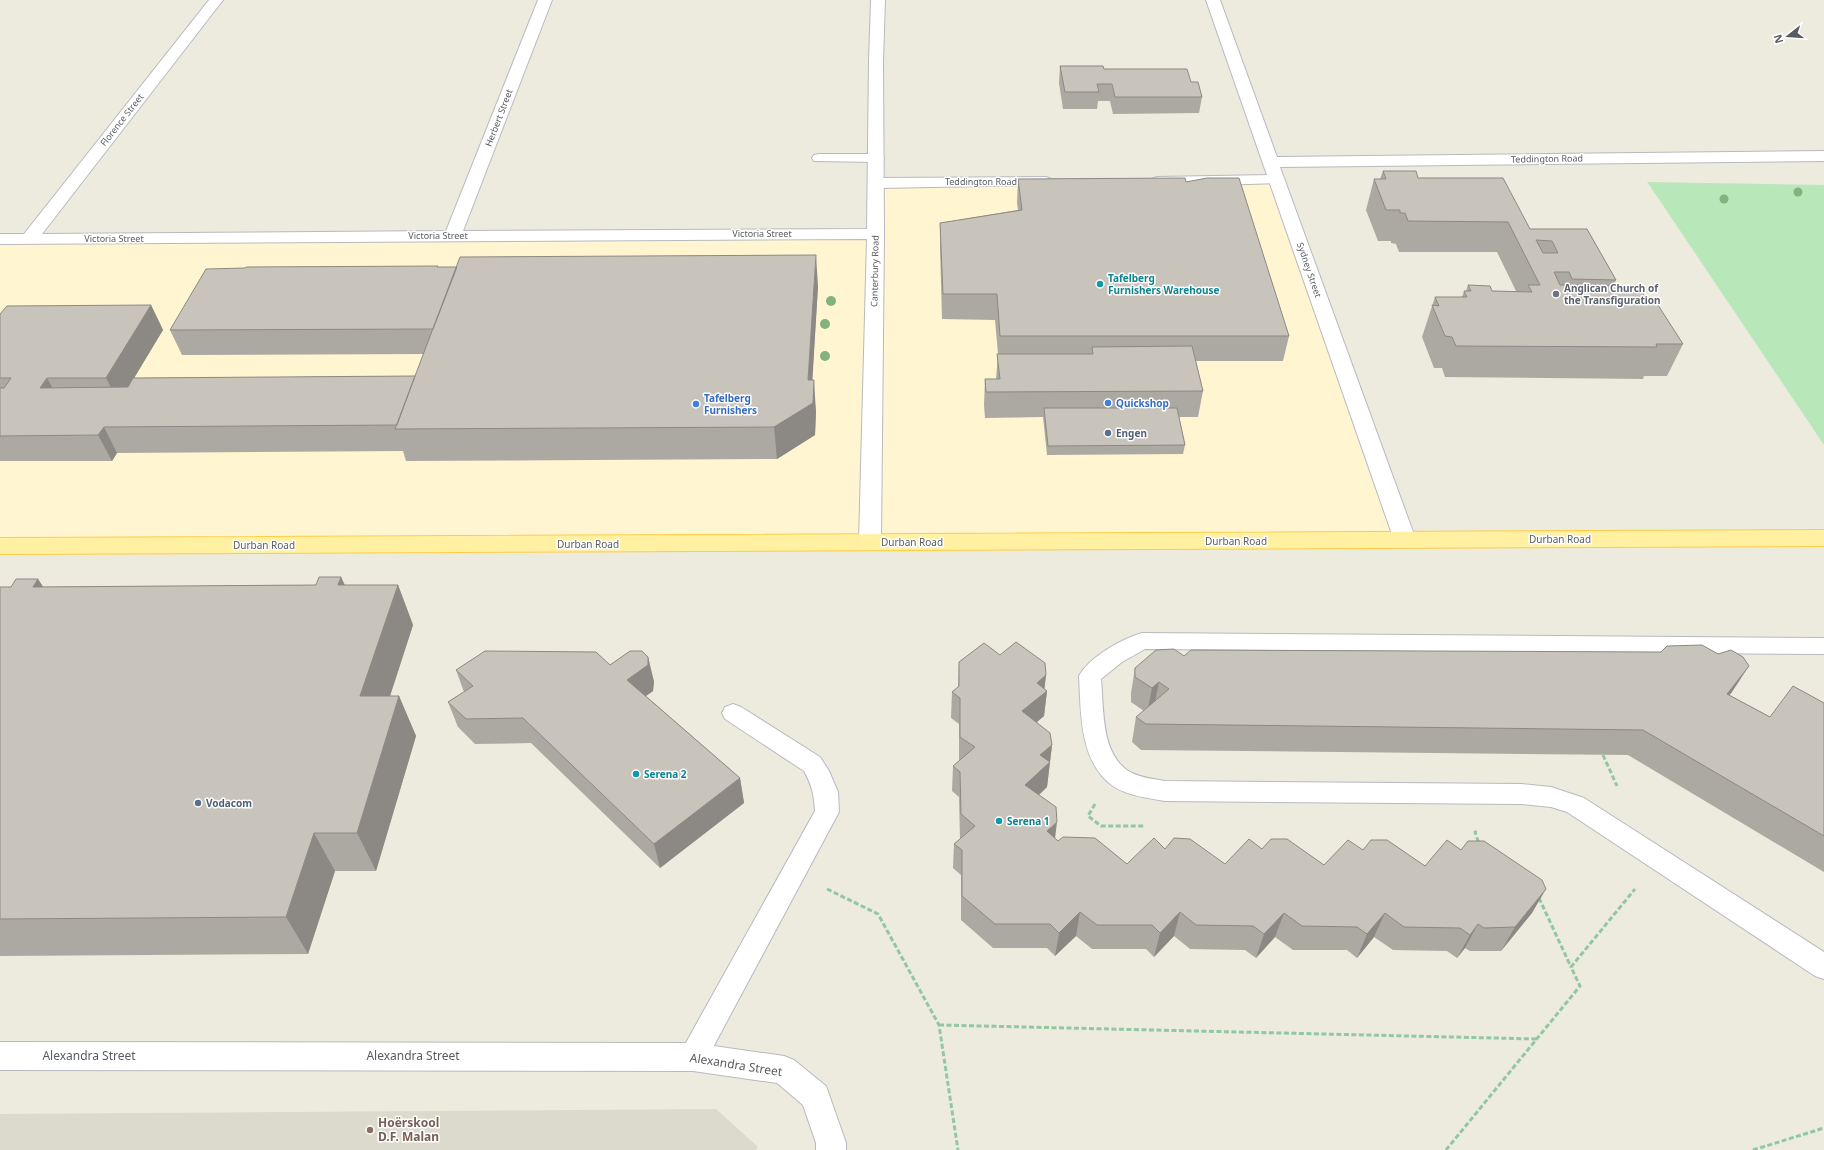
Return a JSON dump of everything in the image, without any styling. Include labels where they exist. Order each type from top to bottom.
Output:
[{"type":"main road","name":"Durban Road","points":[[0,546],[1824,538]]},
{"type":"street","name":"Florence Street","points":[[29,239],[216,0]]},
{"type":"street","name":"Herbert Street","points":[[453,236],[545,0]]},
{"type":"street","name":"Canterbury Road","points":[[870,542],[877,183],[876,61],[878,0]]},
{"type":"street","name":"Sydney Street","points":[[1213,0],[1405,540]]},
{"type":"street","name":"Teddington Road","points":[[1270,162],[1824,156]]},
{"type":"street","name":"Victoria Street","points":[[0,239],[876,234]]},
{"type":"street","name":"Alexandra Street","points":[[0,1056],[693,1057],[784,1070],[815,1096],[831,1143],[831,1150]]},
{"type":"lane","points":[[819,158],[877,158]]},
{"type":"lane","points":[[1142,182],[1276,180]]},
{"type":"lane","name":"Teddington Road","points":[[877,183],[1062,182]]},
{"type":"lane","points":[[1824,646],[1142,641],[1123,650],[1105,662],[1090,676],[1097,745],[1102,760],[1112,773],[1127,783],[1146,790],[1536,794],[1551,797],[1575,805],[1824,967]]},
{"type":"lane","points":[[693,1057],[827,812],[826,792],[821,778],[812,764],[733,714]]},
{"type":"path","points":[[1481,850],[1475,832],[1482,832]]},
{"type":"path","points":[[1571,967],[1659,860]]},
{"type":"path","points":[[795,872],[878,914],[939,1025],[958,1150]]},
{"type":"path","points":[[1446,1150],[1580,986],[1538,895]]},
{"type":"path","points":[[939,1025],[1537,1039]]},
{"type":"path","points":[[1753,1150],[1824,1128]]},
{"type":"shaded area","points":[[1273,183],[1396,535],[0,543],[0,240],[879,236],[879,184]]},
{"type":"shaded area","name":"Hoërskool D.F. Malan","points":[[716,1109],[757,1146],[757,1150],[0,1150],[0,1114]]},
{"type":"green space","points":[[1647,182],[1824,185],[1824,445],[1648,183]]},
{"type":"building","points":[[1060,66],[1103,66],[1104,69],[1187,69],[1191,82],[1198,82],[1202,97],[1115,97],[1112,84],[1097,84],[1099,92],[1065,92]]},
{"type":"building","points":[[1383,171],[1416,171],[1418,178],[1503,178],[1530,229],[1587,229],[1616,280],[1572,279],[1569,272],[1554,272],[1560,285],[1638,286],[1648,302],[1656,302],[1683,344],[1656,344],[1657,347],[1456,346],[1452,337],[1445,336],[1432,305],[1439,306],[1435,297],[1467,297],[1464,291],[1471,291],[1468,285],[1490,286],[1492,291],[1532,292],[1528,285],[1540,285],[1508,222],[1408,221],[1405,213],[1400,213],[1400,210],[1386,210],[1374,179],[1386,179]],"holes":[[[1536,240],[1552,241],[1558,253],[1543,253]]]},
{"type":"building","name":"Tafelberg Furnishers Warehouse","points":[[1185,178],[1186,182],[1207,178],[1239,178],[1289,336],[1000,336],[997,294],[943,294],[940,223],[1022,210],[1018,179]]},
{"type":"building","points":[[816,255],[808,380],[814,380],[813,403],[774,427],[395,429],[460,257]]},
{"type":"building","points":[[438,266],[437,267],[457,267],[433,329],[170,330],[206,269],[246,267]]},
{"type":"building","points":[[151,305],[106,378],[47,378],[40,388],[128,387],[133,378],[415,376],[397,425],[104,427],[98,435],[0,436],[0,388],[4,388],[11,378],[0,378],[0,314],[7,306]]},
{"type":"building","points":[[1192,346],[1203,391],[986,392],[985,379],[1000,379],[997,354],[1093,354],[1092,347]]},
{"type":"building","points":[[1044,408],[1177,408],[1185,445],[1048,446]]},
{"type":"building","name":"Vodacom","points":[[319,577],[341,577],[338,585],[398,585],[360,696],[399,696],[357,833],[314,833],[286,917],[0,919],[0,587],[11,587],[16,579],[38,579],[33,587],[316,585]]},
{"type":"building","name":"Serena 1","points":[[1016,642],[1045,663],[1046,675],[1037,683],[1047,691],[1022,711],[1050,733],[1052,745],[1040,755],[1050,762],[1025,785],[1056,807],[1057,822],[1047,831],[1058,841],[1063,837],[1095,838],[1127,864],[1154,838],[1165,849],[1174,838],[1190,839],[1225,864],[1249,839],[1262,849],[1271,839],[1287,839],[1324,865],[1348,840],[1363,850],[1371,840],[1387,840],[1425,866],[1447,840],[1461,850],[1468,841],[1484,841],[1542,880],[1546,889],[1515,927],[1484,928],[1478,924],[1470,935],[1460,928],[1404,927],[1385,913],[1367,934],[1357,927],[1302,926],[1284,913],[1264,934],[1253,926],[1196,925],[1180,912],[1160,933],[1152,925],[1097,925],[1080,912],[1059,933],[1050,924],[995,924],[962,896],[962,850],[954,844],[975,826],[961,814],[960,772],[953,766],[975,747],[960,737],[960,698],[952,692],[959,686],[959,662],[984,643],[1000,655]]},
{"type":"building","points":[[1702,645],[1718,654],[1731,650],[1743,657],[1749,666],[1727,694],[1770,717],[1793,686],[1824,703],[1824,836],[1643,730],[1146,724],[1136,717],[1169,689],[1159,682],[1152,688],[1135,677],[1135,668],[1156,650],[1174,649],[1184,656],[1191,650],[1661,652],[1667,646]]},
{"type":"building","name":"Serena 2","points":[[485,651],[596,652],[610,665],[630,651],[642,651],[648,657],[648,665],[627,680],[740,778],[654,844],[523,718],[466,719],[448,702],[473,686],[456,670]]},
{"type":"place","name":"Tafelberg Furnishers Warehouse","points":[[1100,284]]},
{"type":"place","name":"Anglican Church of the Transfiguration","points":[[1556,294]]},
{"type":"place","name":"Quickshop","points":[[1108,403]]},
{"type":"place","name":"Tafelberg Furnishers","points":[[696,404]]},
{"type":"place","name":"Engen","points":[[1108,433]]},
{"type":"place","name":"Serena 2","points":[[636,774]]},
{"type":"place","name":"Vodacom","points":[[198,803]]},
{"type":"place","name":"Serena 1","points":[[999,821]]},
{"type":"place","name":"Hoërskool D.F. Malan","points":[[370,1130]]}]
